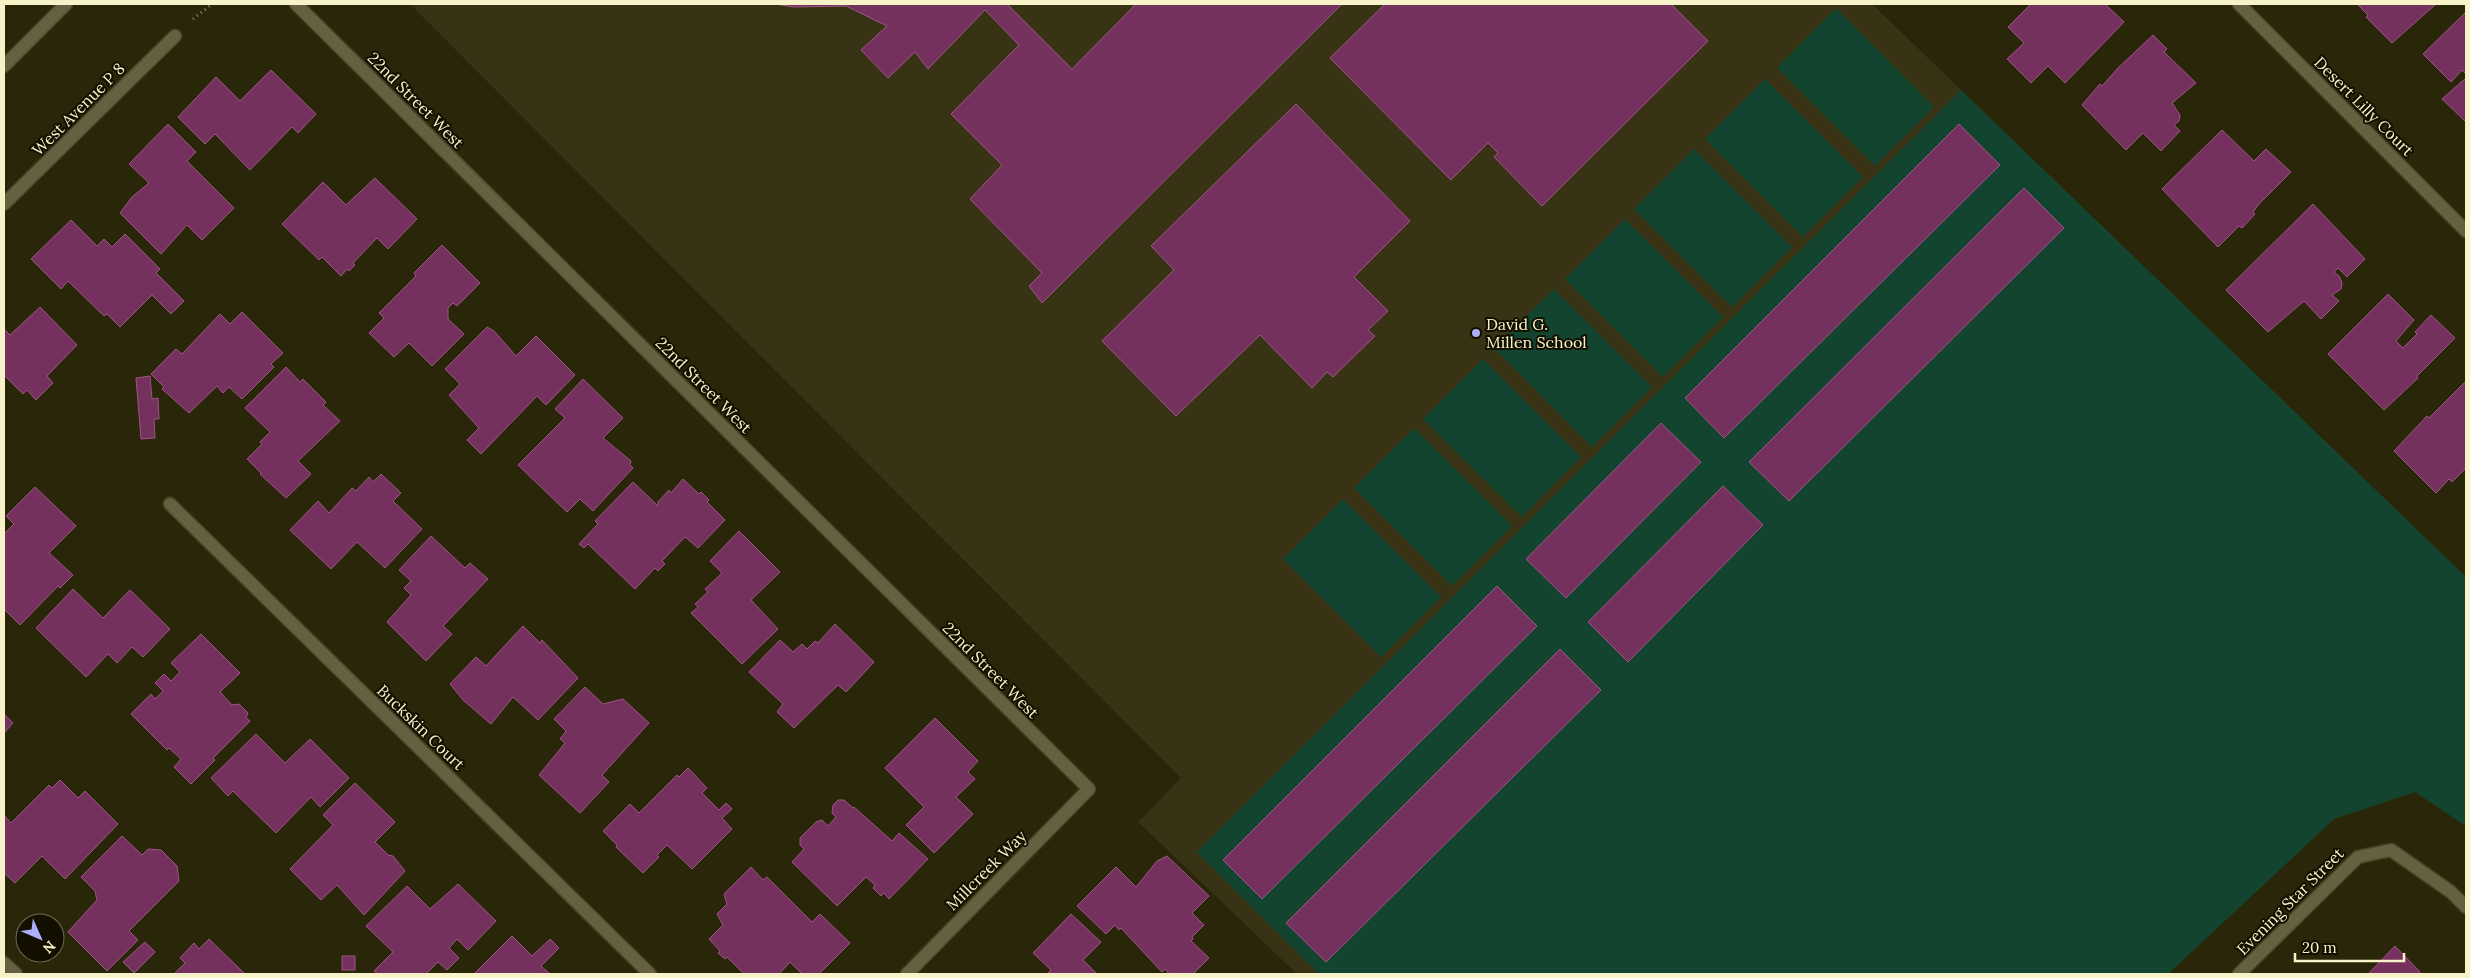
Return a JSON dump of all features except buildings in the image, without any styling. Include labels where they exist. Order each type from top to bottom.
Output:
[{"type":"street","points":[[4,66],[66,4]]},
{"type":"street","name":"22nd Street West","points":[[296,4],[1089,789]]},
{"type":"street","name":"Desert Lilly Court","points":[[2239,4],[2466,231]]},
{"type":"street","name":"West Avenue P 8","points":[[4,204],[174,36]]},
{"type":"street","name":"Buckskin Court","points":[[170,504],[650,974]]},
{"type":"street","name":"Millcreek Way","points":[[907,974],[1089,789]]},
{"type":"street","name":"Evening Star Street","points":[[2239,974],[2358,857],[2391,850],[2451,892],[2466,907]]},
{"type":"street","points":[[4,963],[16,974]]},
{"type":"shaded area","name":"David G. Millen School","points":[[410,4],[1872,4],[2466,577],[2466,826],[2415,792],[2334,819],[2168,974],[1297,974],[1138,822],[1181,778]]},
{"type":"green space","points":[[1836,8],[1934,107],[1875,166],[1777,68]]},
{"type":"green space","points":[[1765,79],[1863,177],[1803,237],[1705,139]]},
{"type":"green space","points":[[1961,90],[2466,577],[2466,826],[2415,792],[2334,819],[2168,974],[1319,974],[1197,852]]},
{"type":"green space","points":[[1694,149],[1792,247],[1732,307],[1634,209]]},
{"type":"green space","points":[[1625,219],[1723,317],[1663,377],[1565,279]]},
{"type":"green space","points":[[1554,289],[1652,387],[1592,447],[1494,348]]},
{"type":"green space","points":[[1483,359],[1581,457],[1522,517],[1423,419]]},
{"type":"green space","points":[[1414,428],[1512,526],[1452,586],[1354,488]]},
{"type":"green space","points":[[1343,499],[1441,597],[1381,657],[1283,559]]},
{"type":"place","name":"David G. Millen School","points":[[1476,333]]}]
